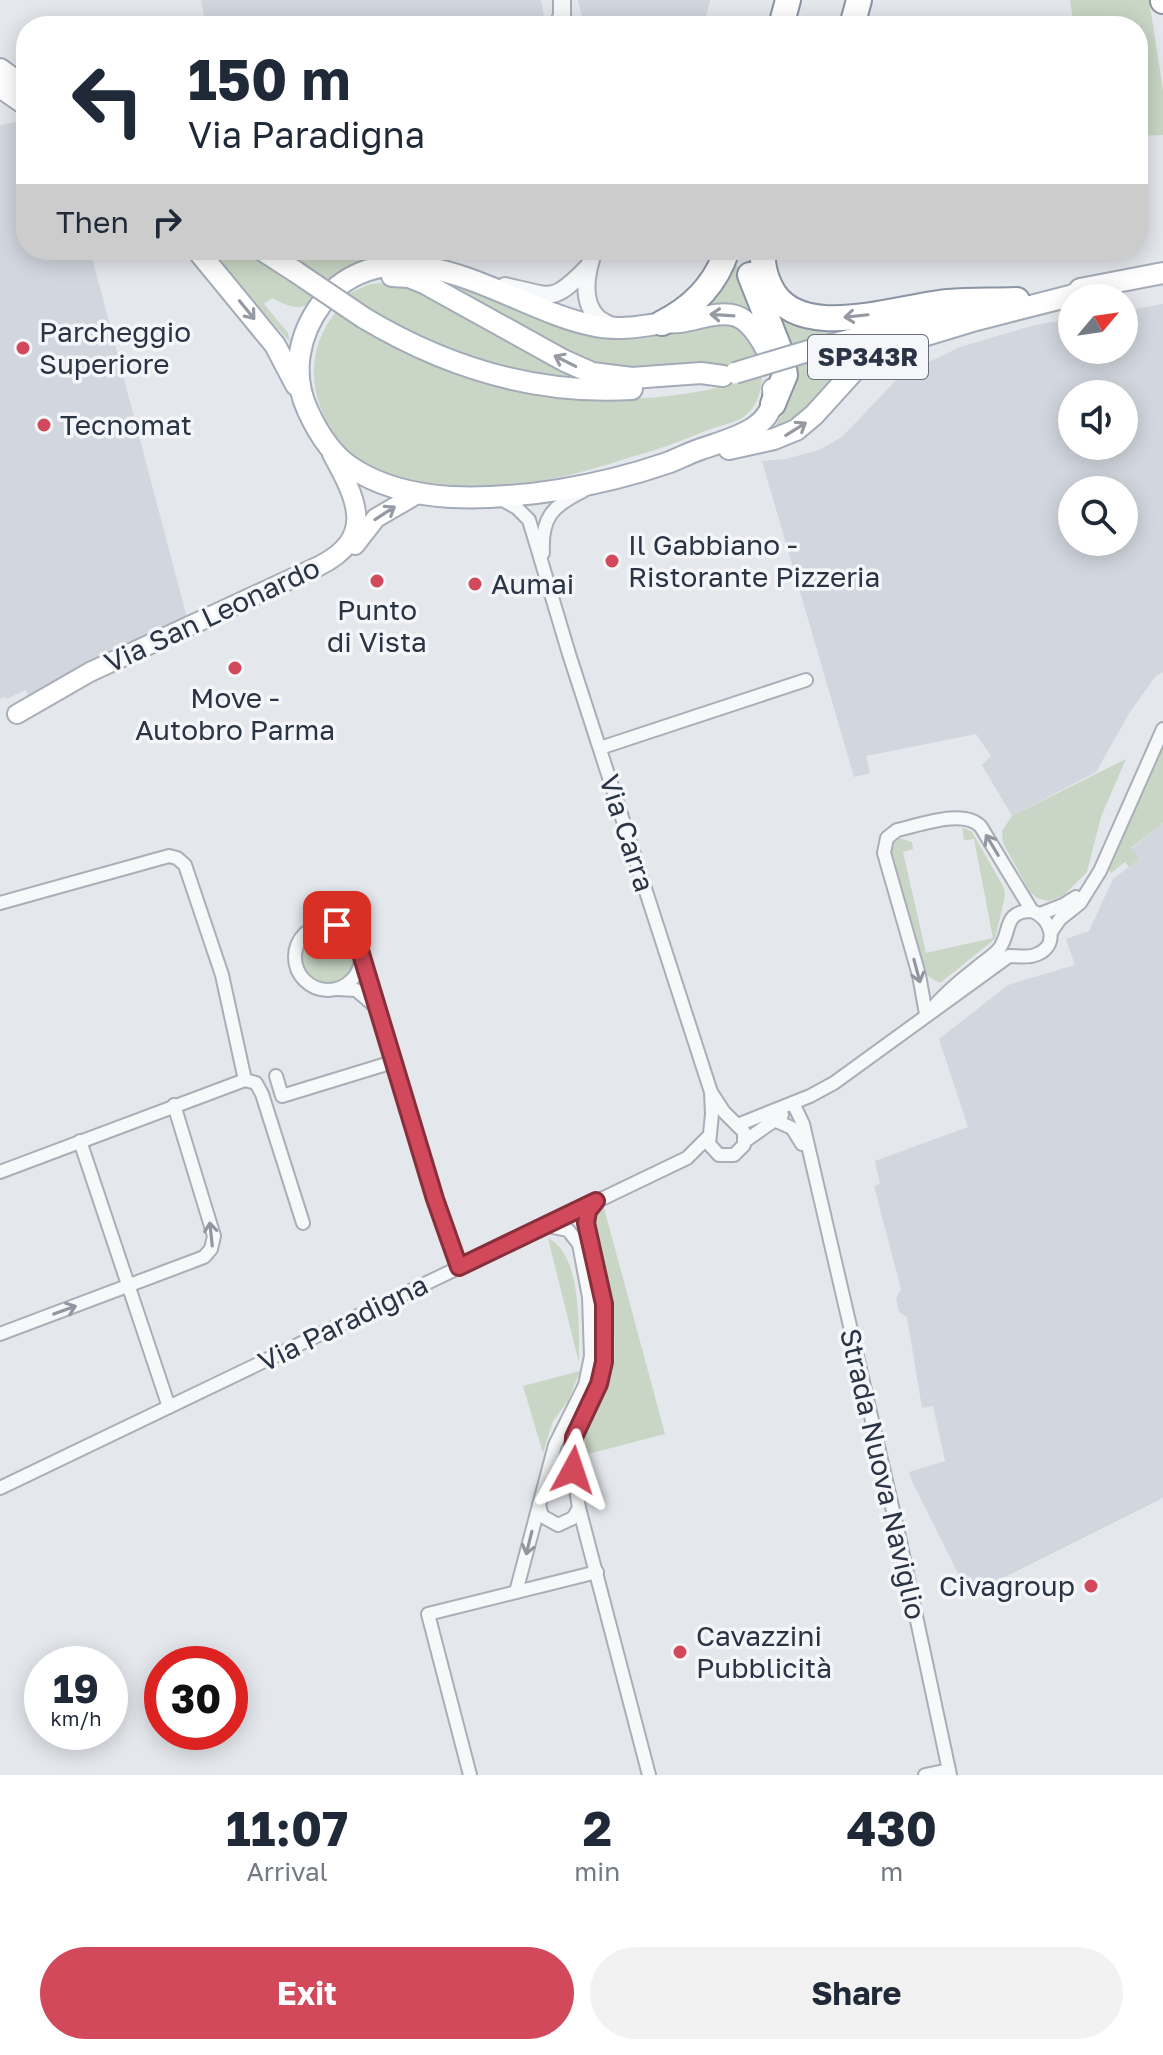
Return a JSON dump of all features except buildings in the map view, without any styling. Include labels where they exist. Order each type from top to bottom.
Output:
[{"type":"highway","points":[[662,323],[703,294],[716,277],[723,260]]},
{"type":"highway","points":[[748,260],[750,277],[776,360],[785,375],[773,404]]},
{"type":"highway","points":[[762,260],[765,277],[778,302],[786,309],[814,318],[857,316],[948,302],[1017,300]]},
{"type":"main road","points":[[205,260],[275,345],[325,440]]},
{"type":"main road","points":[[277,260],[364,318],[444,359],[494,376],[583,390],[678,385],[729,374],[932,317],[1058,293]]},
{"type":"main road","name":"SP343R","points":[[428,260],[452,273],[575,321],[617,328],[681,322],[713,313],[726,313],[751,328],[776,360]]},
{"type":"main road","name":"SP343R","points":[[452,273],[412,265],[374,269],[356,275],[340,289],[367,279],[409,277],[592,373],[632,378],[729,374]]},
{"type":"main road","points":[[1107,284],[1163,273]]},
{"type":"main road","name":"SP343R","points":[[325,440],[350,467],[366,476],[419,493],[449,497],[495,496],[552,490],[791,433],[814,415],[858,366],[887,347],[1058,299]]},
{"type":"main road","points":[[301,395],[301,344],[309,322],[322,303]]},
{"type":"main road","name":"SP343R","points":[[667,463],[747,432],[762,421],[773,404]]},
{"type":"main road","name":"Via San Leonardo","points":[[8,718],[90,672],[319,566],[340,553],[356,528],[356,506],[352,491],[325,440]]},
{"type":"main road","name":"Via San Leonardo","points":[[8,718],[62,696],[327,572],[345,558],[376,518],[419,493]]},
{"type":"street","points":[[590,260],[587,289],[592,308],[598,317],[617,328]]},
{"type":"street","points":[[452,273],[539,296],[564,290],[588,267]]},
{"type":"street","name":"Via Carra","points":[[544,573],[542,536],[547,519],[556,506],[589,488],[621,476]]},
{"type":"street","name":"Via Carra","points":[[495,496],[517,508],[529,520],[711,1092],[724,1112],[737,1122]]},
{"type":"street","points":[[600,748],[806,680]]},
{"type":"street","points":[[687,1158],[722,1119],[737,1122],[810,1096],[854,1070],[1009,956],[1037,955],[1043,951],[1060,919],[1080,903],[1094,882],[1112,848],[1163,729]]},
{"type":"street","points":[[928,1013],[886,860],[884,848],[890,835],[897,830],[966,817],[974,820],[1036,912],[1046,919],[1051,932]]},
{"type":"street","points":[[0,903],[169,856],[181,861],[188,871],[222,975],[245,1080]]},
{"type":"street","points":[[928,1013],[943,996],[1002,946],[1011,919],[1024,911],[1036,912],[1063,905],[1094,882]]},
{"type":"street","points":[[378,1010],[356,990],[316,988],[303,978],[295,963],[298,941],[310,929],[332,924],[347,930],[359,947],[459,1267]]},
{"type":"street","points":[[1006,933],[1011,948],[1023,956]]},
{"type":"street","points":[[336,989],[356,973],[361,958],[359,947]]},
{"type":"street","points":[[276,1076],[282,1096],[393,1062]]},
{"type":"street","points":[[0,1172],[245,1080],[256,1083],[262,1094],[303,1223]]},
{"type":"street","name":"Via Carra","points":[[709,1132],[711,1092]]},
{"type":"street","points":[[687,1158],[715,1153],[724,1157],[734,1155],[745,1141],[794,1104]]},
{"type":"street","name":"Strada Nuova Naviglio","points":[[794,1104],[803,1124],[950,1772]]},
{"type":"street","points":[[0,1334],[204,1257],[211,1249],[214,1236],[174,1105]]},
{"type":"street","name":"Strada Nuova Naviglio","points":[[774,1120],[785,1123],[797,1133],[814,1173]]},
{"type":"street","points":[[737,1122],[744,1132],[745,1141]]},
{"type":"street","points":[[709,1132],[715,1153]]},
{"type":"street","points":[[80,1141],[169,1407]]},
{"type":"street","name":"Via Paradigna","points":[[0,1488],[687,1158]]},
{"type":"street","points":[[596,1201],[588,1211],[586,1223],[604,1304],[605,1349],[599,1384],[574,1437],[573,1470],[579,1508],[649,1775]]},
{"type":"street","points":[[516,1592],[557,1439],[587,1379],[592,1342],[589,1297],[579,1244],[568,1230],[554,1225],[541,1227]]},
{"type":"street","points":[[539,1505],[542,1516],[558,1525],[573,1518],[579,1508]]},
{"type":"street","points":[[470,1775],[428,1614],[597,1572]]},
{"type":"street","points":[[925,1775],[950,1772]]},
{"type":"shaded area","points":[[201,0],[541,0],[544,16],[204,16]]},
{"type":"shaded area","points":[[578,0],[710,0],[706,16],[582,16]]},
{"type":"shaded area","points":[[16,122],[16,260],[93,260],[187,618],[28,695],[26,690],[6,699],[0,699],[0,125]]},
{"type":"shaded area","points":[[1163,304],[1163,672],[1155,677],[1130,712],[1096,772],[1012,816],[982,765],[991,756],[976,734],[866,756],[870,773],[854,777],[762,461],[786,459],[819,450],[842,437],[900,376],[960,347],[1058,321],[1058,364],[1138,364],[1138,308]]},
{"type":"shaded area","points":[[1163,823],[1163,1498],[969,1595],[909,1472],[945,1461],[933,1406],[922,1408],[907,1317],[899,1312],[896,1298],[901,1289],[874,1186],[880,1184],[875,1161],[968,1127],[939,1039],[1008,985],[1075,965],[1066,939],[1089,931],[1113,879],[1139,859],[1131,849]]},
{"type":"green space","points":[[1070,0],[1149,0],[1163,90],[1163,135],[1148,136],[1148,16],[1072,16]]},
{"type":"green space","points":[[217,260],[261,260],[316,299],[300,307],[289,306],[272,298],[264,304],[288,333],[290,342]]},
{"type":"green space","points":[[295,260],[379,260],[331,283]]},
{"type":"green space","points":[[737,265],[756,318],[707,306]]},
{"type":"green space","points":[[427,274],[610,337],[651,336],[733,322],[752,341],[757,354],[732,362],[732,365],[667,371],[591,366]]},
{"type":"green space","points":[[402,281],[584,379],[548,377],[471,359],[395,324],[348,294],[370,284]]},
{"type":"green space","points":[[768,295],[871,324],[786,345]]},
{"type":"green space","points":[[336,312],[385,341],[436,364],[488,382],[541,394],[595,399],[650,398],[706,390],[762,376],[761,388],[755,405],[739,420],[588,470],[545,480],[490,485],[460,486],[403,478],[356,457],[338,440],[322,411],[314,367],[318,343]]},
{"type":"green space","points":[[894,336],[804,415],[773,430],[793,393],[794,366]]},
{"type":"green space","points":[[1163,740],[1163,823],[1131,848],[1139,859],[1129,867],[1125,862],[1111,873],[1109,870]]},
{"type":"green space","points":[[1126,759],[1101,817],[1087,872],[1063,896],[1048,901],[1037,898],[1030,892],[1003,843],[1002,831],[1012,816]]},
{"type":"green space","points":[[962,827],[972,832],[1004,888],[1005,896],[995,939],[940,983],[928,976],[888,862],[891,845],[900,838],[912,842],[913,849],[903,852],[926,953],[993,938],[974,839],[964,840]]},
{"type":"green space","points":[[327,930],[346,938],[354,957],[346,976],[327,984],[308,976],[300,957],[308,938]]},
{"type":"green space","points":[[604,1208],[665,1434],[580,1456],[588,1426],[606,1391],[614,1364],[610,1298],[593,1214]]},
{"type":"green space","points":[[548,1238],[559,1247],[573,1276],[578,1313],[579,1363]]},
{"type":"green space","points":[[580,1371],[568,1401],[553,1421],[543,1453],[523,1386]]},
{"type":"place","name":"Parcheggio Superiore","points":[[23,348]]},
{"type":"place","name":"Tecnomat","points":[[44,425]]},
{"type":"place","name":"Il Gabbiano - Ristorante Pizzeria","points":[[612,561]]},
{"type":"place","name":"Punto di Vista","points":[[377,581]]},
{"type":"place","name":"Aumai","points":[[475,584]]},
{"type":"place","name":"Move - Autobro Parma","points":[[235,668]]},
{"type":"place","name":"Civagroup","points":[[1091,1586]]},
{"type":"place","name":"Cavazzini Pubblicità","points":[[680,1652]]},
{"type":"route","points":[[337,925],[355,938],[359,947],[435,1199],[459,1267],[596,1201],[588,1211],[586,1223],[604,1304],[604,1362],[599,1384],[574,1437],[573,1470]]}]
